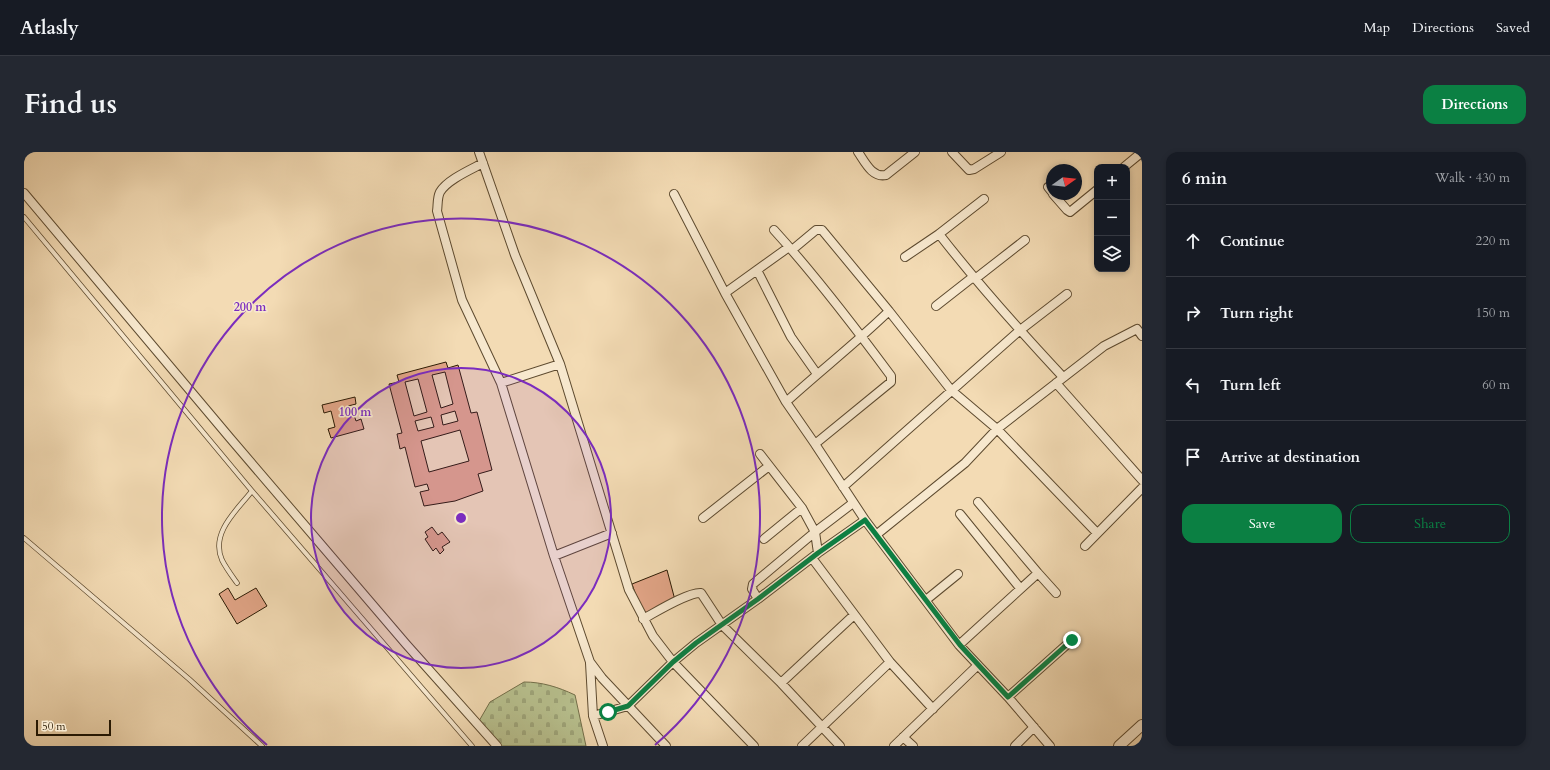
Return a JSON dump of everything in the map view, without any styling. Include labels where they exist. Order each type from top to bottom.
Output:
[{"type":"street","points":[[479,152],[515,255],[560,364],[629,590],[653,636],[673,662],[754,746]]},
{"type":"street","points":[[858,152],[875,174],[881,176],[886,175],[915,152]]},
{"type":"street","points":[[952,152],[969,170],[974,169],[1001,152]]},
{"type":"street","points":[[1128,164],[1141,153]]},
{"type":"street","points":[[483,163],[449,183],[441,192],[438,201],[438,211],[462,300],[501,384],[554,556],[590,662],[593,716],[603,746]]},
{"type":"street","points":[[1059,200],[1070,212],[1094,192]]},
{"type":"street","points":[[24,193],[406,644],[497,746]]},
{"type":"street","points":[[674,194],[725,293],[786,402],[853,503],[960,645],[1008,697],[1050,746]]},
{"type":"street","points":[[905,257],[939,234],[984,199]]},
{"type":"street","points":[[774,230],[862,337],[891,376],[891,382],[815,444]]},
{"type":"street","points":[[725,293],[816,230],[822,230],[889,311],[951,390],[997,429],[1097,533]]},
{"type":"street","points":[[939,234],[1019,331],[1063,377]]},
{"type":"street","points":[[936,306],[1025,240]]},
{"type":"street","points":[[757,270],[792,337],[817,374]]},
{"type":"street","points":[[843,487],[1019,331],[1066,294]]},
{"type":"street","points":[[786,402],[862,337],[889,311]]},
{"type":"street","points":[[876,535],[965,463],[997,429],[1104,346],[1137,329],[1142,336]]},
{"type":"street","points":[[501,384],[560,364]]},
{"type":"street","points":[[1056,383],[1142,480]]},
{"type":"street","points":[[760,454],[802,508],[815,532],[815,555],[854,615],[890,662],[933,709]]},
{"type":"street","points":[[703,518],[769,466]]},
{"type":"street","points":[[1084,546],[1142,488]]},
{"type":"street","points":[[978,502],[1056,593]]},
{"type":"street","points":[[758,599],[752,589],[753,584],[815,532],[853,503]]},
{"type":"street","points":[[764,539],[802,508]]},
{"type":"street","points":[[960,514],[1020,588]]},
{"type":"street","points":[[593,716],[628,706],[673,662],[696,643],[865,520]]},
{"type":"street","points":[[554,556],[612,533]]},
{"type":"street","points":[[960,645],[1038,573]]},
{"type":"street","points":[[926,600],[958,574]]},
{"type":"street","points":[[643,619],[696,593],[704,595],[722,625],[781,683],[840,746]]},
{"type":"street","points":[[781,683],[854,615]]},
{"type":"street","points":[[1008,697],[1072,640]]},
{"type":"street","points":[[590,662],[602,678],[666,746]]},
{"type":"street","points":[[802,746],[890,662]]},
{"type":"street","points":[[894,746],[978,665]]},
{"type":"street","points":[[1125,744],[1142,725]]},
{"type":"street","points":[[1015,746],[1034,727]]},
{"type":"street","points":[[903,737],[913,746]]},
{"type":"lane","points":[[24,217],[252,491],[472,746]]},
{"type":"lane","points":[[237,584],[222,560],[219,550],[219,539],[223,528],[252,491]]},
{"type":"lane","points":[[24,538],[189,679],[262,746]]},
{"type":"green space","points":[[524,682],[550,686],[575,695],[586,746],[501,746],[479,721],[490,702]]},
{"type":"building","points":[[446,362],[448,368],[458,365],[471,413],[477,412],[492,470],[478,474],[483,491],[455,501],[424,506],[420,492],[429,490],[427,484],[415,487],[405,447],[400,449],[397,434],[402,433],[389,384],[399,382],[397,375]],"holes":[[[445,372],[453,404],[441,408],[432,375]],[[418,379],[427,412],[414,416],[405,382]],[[455,411],[458,421],[443,425],[441,415]],[[431,417],[434,427],[418,431],[415,421]],[[460,430],[469,461],[429,472],[421,441]]]},
{"type":"building","points":[[355,397],[356,404],[348,406],[350,416],[354,415],[356,421],[361,419],[364,429],[331,438],[328,429],[335,427],[331,411],[324,413],[322,405]]},
{"type":"building","points":[[432,527],[438,535],[442,532],[450,542],[442,547],[444,550],[440,554],[436,548],[433,551],[425,539],[428,537],[425,532]]},
{"type":"building","points":[[667,570],[675,600],[643,616],[632,584]]},
{"type":"building","points":[[228,588],[235,600],[256,588],[267,606],[237,624],[219,594]]},
{"type":"route","points":[[608,712],[628,706],[673,662],[696,643],[865,520],[960,645],[1008,697],[1072,640]]}]
